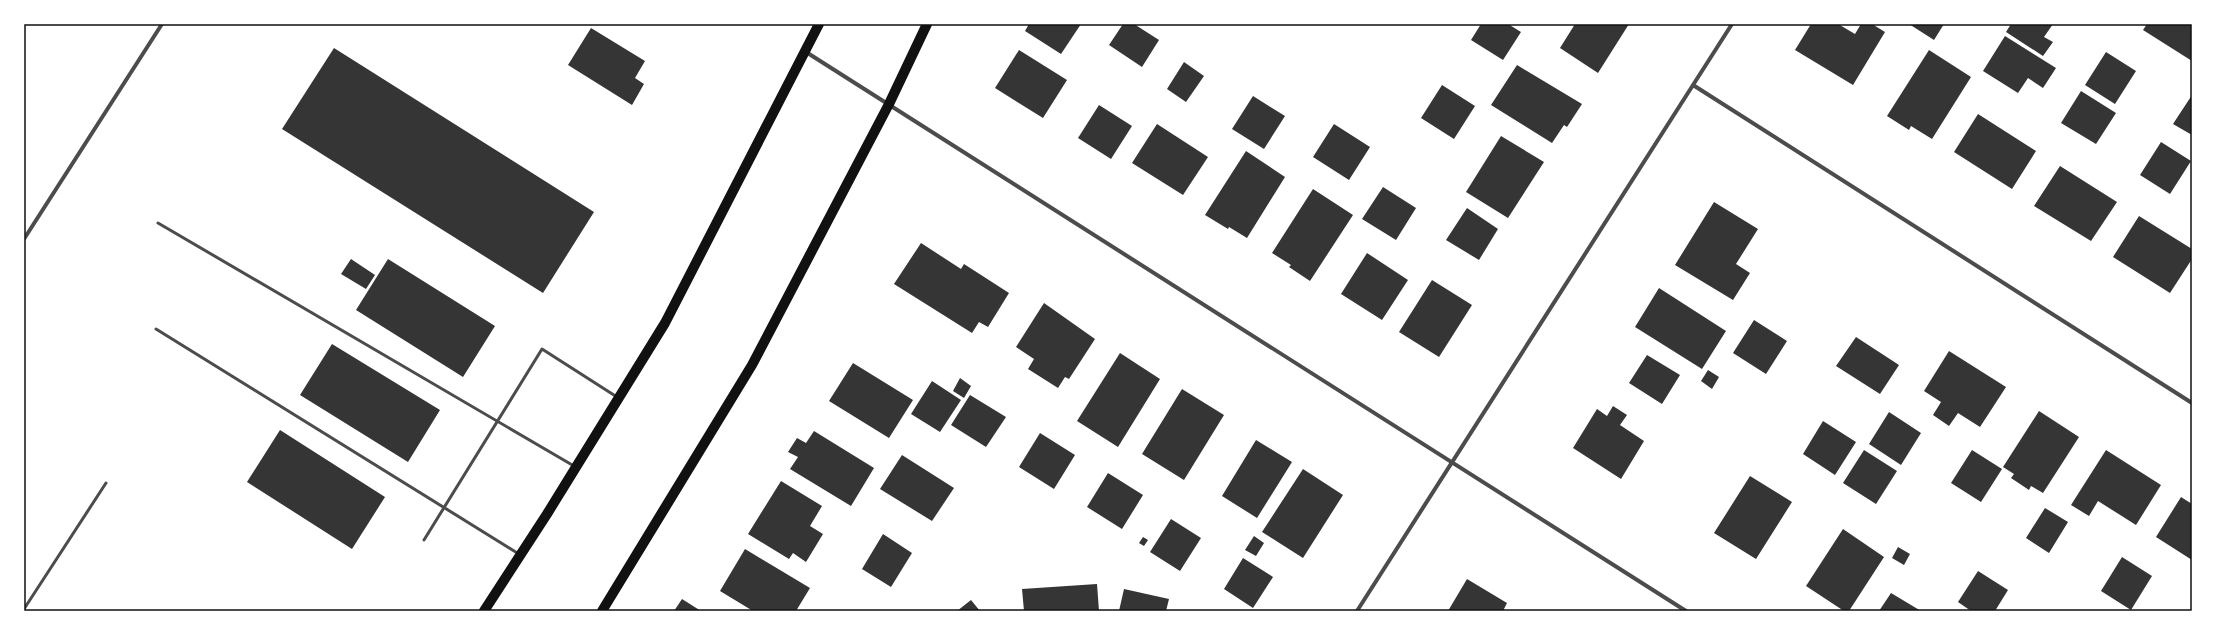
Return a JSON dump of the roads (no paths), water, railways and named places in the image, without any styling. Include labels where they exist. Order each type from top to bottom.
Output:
[{"type":"main road","points":[[484,611],[576,467],[664,323],[806,52],[819,24]]},
{"type":"main road","points":[[602,611],[752,365],[889,104],[927,24]]},
{"type":"street","points":[[24,239],[162,24]]},
{"type":"street","points":[[1357,611],[1732,24]]},
{"type":"street","points":[[806,52],[1686,611]]},
{"type":"street","points":[[1693,85],[2192,403]]},
{"type":"lane","points":[[158,224],[576,467]]},
{"type":"lane","points":[[156,329],[521,555]]},
{"type":"lane","points":[[424,540],[542,349],[618,398]]},
{"type":"lane","points":[[24,608],[106,484]]}]
